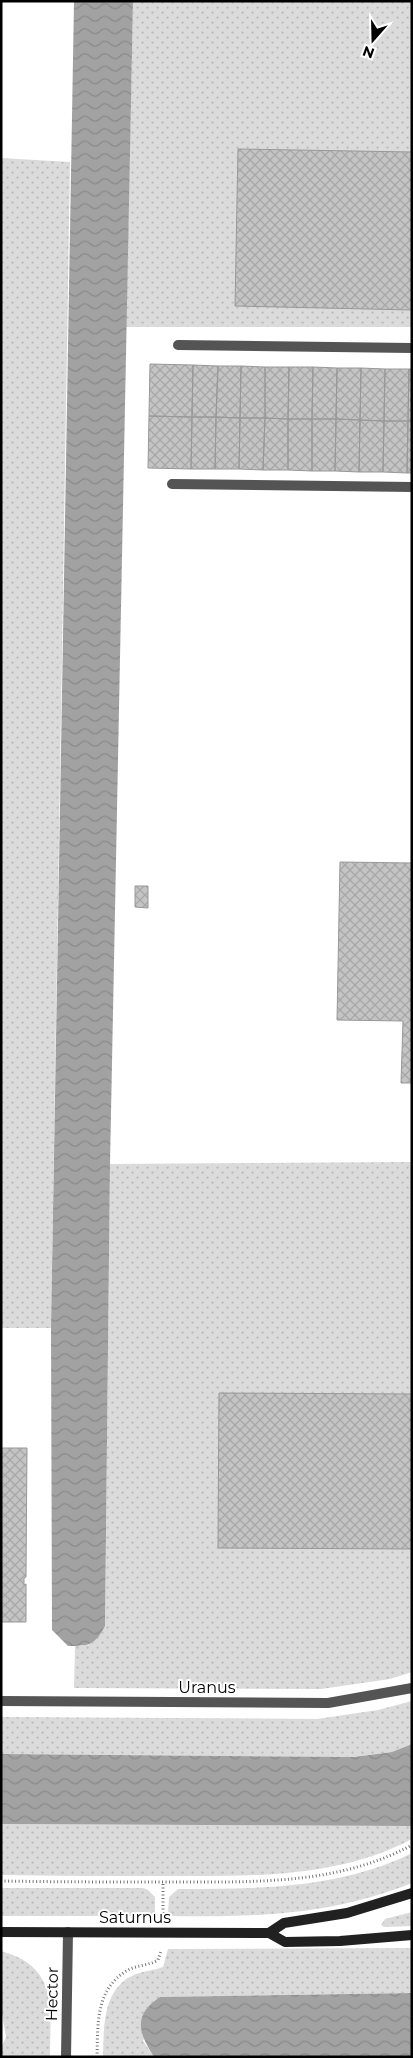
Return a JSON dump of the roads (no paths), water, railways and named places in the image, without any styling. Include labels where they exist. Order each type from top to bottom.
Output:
[{"type":"main road","name":"Saturnus","points":[[269,1933],[284,1923],[340,1914],[384,1903],[412,1893]]},
{"type":"main road","name":"Saturnus","points":[[1,1932],[269,1933],[285,1942],[340,1941],[412,1935]]},
{"type":"street","points":[[178,345],[412,348]]},
{"type":"street","points":[[172,484],[412,487]]},
{"type":"street","name":"Uranus","points":[[1,1701],[328,1702],[412,1688]]},
{"type":"street","name":"Hector","points":[[66,2057],[68,1932]]},
{"type":"water","points":[[74,1],[133,1],[110,1164],[105,1626],[94,1641],[81,1646],[68,1646],[52,1630],[51,1328]]},
{"type":"water","points":[[412,1744],[412,1826],[1,1824],[1,1754],[354,1757],[392,1752]]},
{"type":"water","points":[[412,1993],[412,2056],[154,2057],[144,2040],[142,2032],[141,2024],[145,2010],[160,1997]]}]
